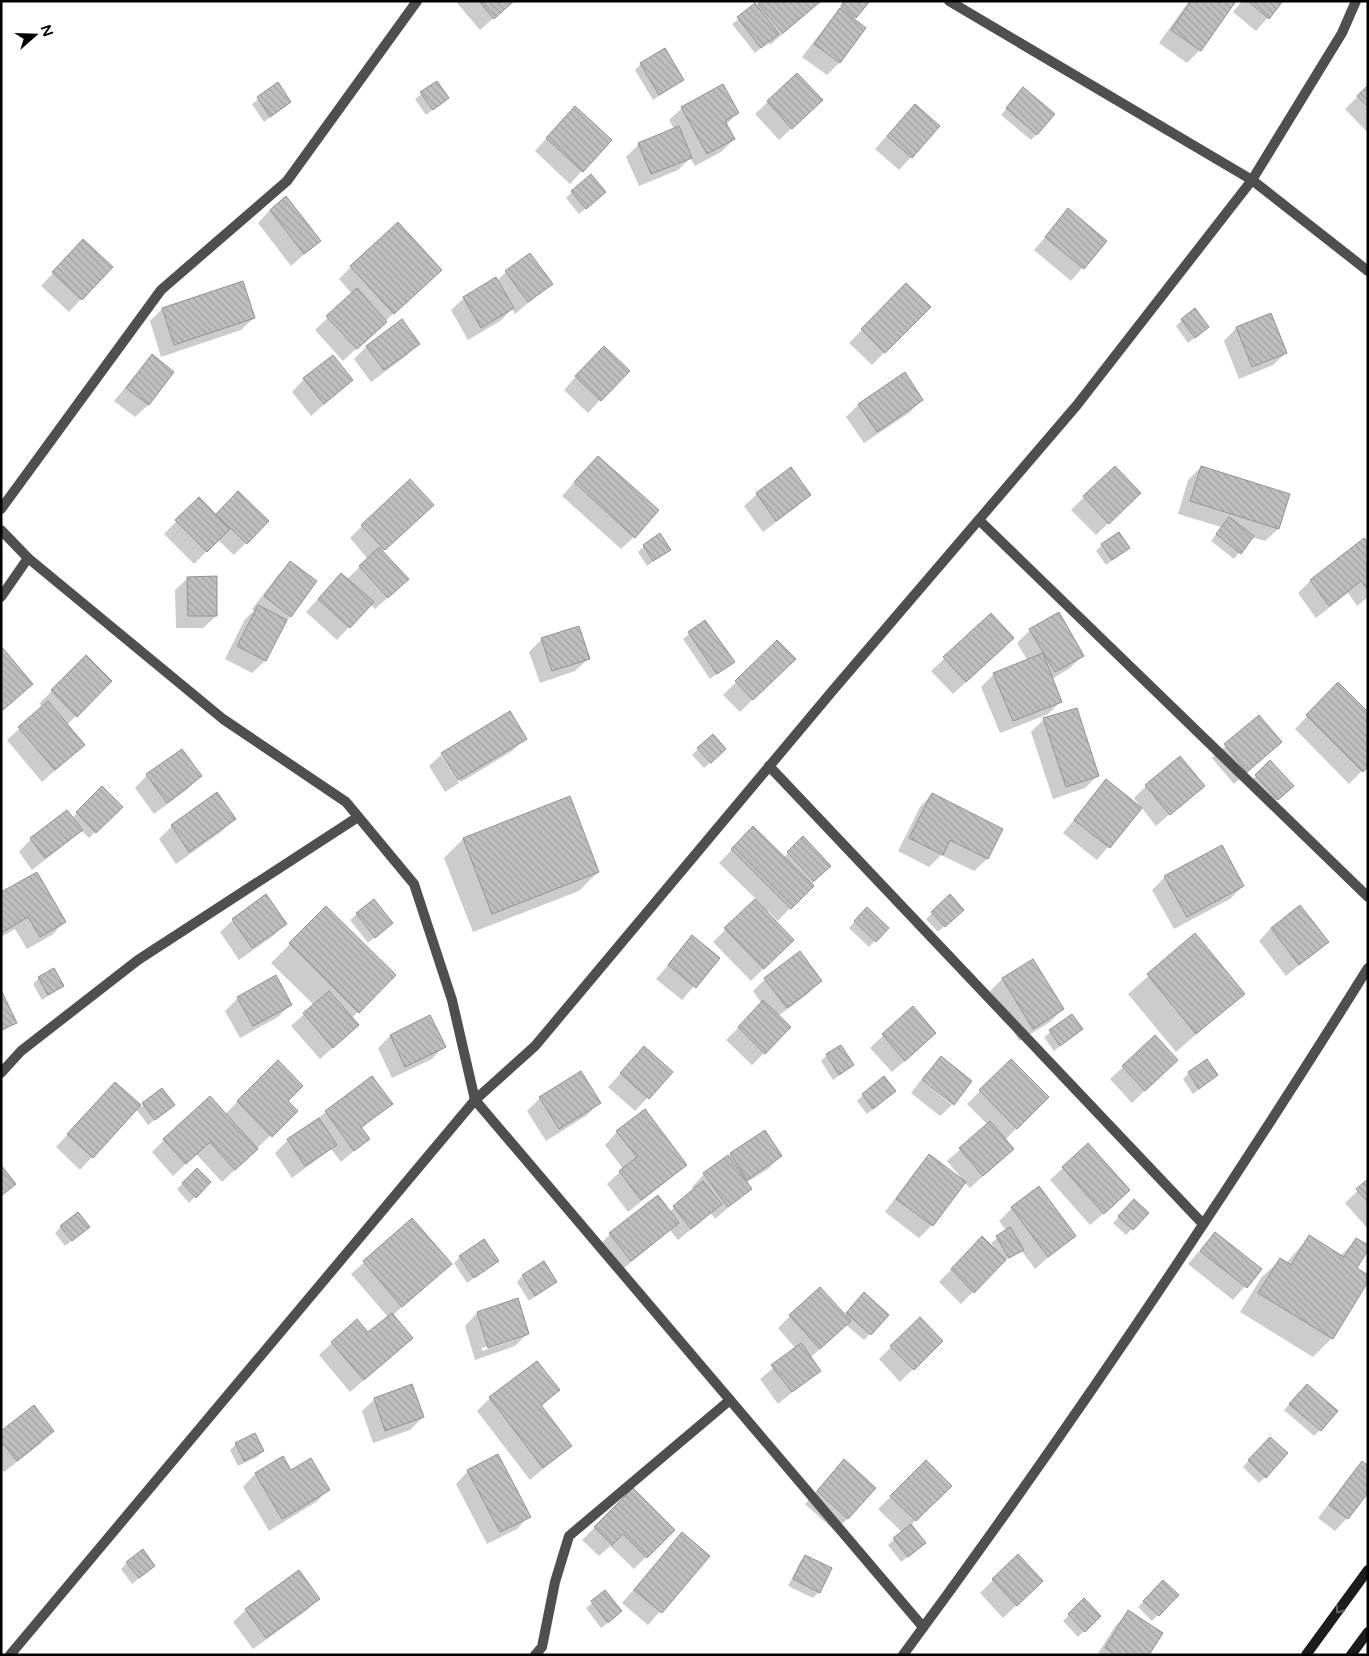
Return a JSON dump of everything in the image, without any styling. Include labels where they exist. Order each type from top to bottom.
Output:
[{"type":"main road","points":[[1306,1655],[1368,1570]]},
{"type":"main road","points":[[1351,1655],[1368,1632]]},
{"type":"street","points":[[1,509],[160,290],[287,181],[417,1]]},
{"type":"street","points":[[948,1],[1252,180],[1368,271]]},
{"type":"street","points":[[10,1655],[475,1100],[535,1046],[769,766],[1077,405],[1252,180],[1342,33],[1356,1]]},
{"type":"street","points":[[979,520],[1368,897]]},
{"type":"street","points":[[1,530],[28,558],[223,719],[346,802],[414,884],[452,1000],[475,1100],[923,1627]]},
{"type":"street","points":[[1,597],[28,558]]},
{"type":"street","points":[[769,766],[1203,1224]]},
{"type":"street","points":[[1,1073],[21,1051],[138,960],[358,817]]},
{"type":"street","points":[[903,1655],[980,1551],[1260,1140],[1368,968]]},
{"type":"street","points":[[535,1655],[542,1647],[555,1582],[569,1536],[730,1400]]},
{"type":"building","points":[[479,1],[514,1],[494,19]]},
{"type":"building","points":[[761,1],[821,1],[783,33],[758,4]]},
{"type":"building","points":[[844,1],[870,1],[856,18],[841,6]]},
{"type":"building","points":[[1191,1],[1236,1],[1201,51],[1171,30]]},
{"type":"building","points":[[1248,1],[1283,1],[1269,19]]},
{"type":"building","points":[[755,3],[779,34],[761,48],[737,17]]},
{"type":"building","points":[[840,8],[866,28],[840,63],[814,44]]},
{"type":"building","points":[[665,48],[684,80],[659,95],[640,63]]},
{"type":"building","points":[[797,73],[823,100],[792,129],[767,101]]},
{"type":"building","points":[[437,81],[449,98],[433,110],[420,92]]},
{"type":"building","points":[[278,82],[291,102],[270,117],[257,97]]},
{"type":"building","points":[[723,84],[739,113],[725,121],[735,139],[707,154],[681,107]]},
{"type":"building","points":[[1368,85],[1368,107],[1357,96]]},
{"type":"building","points":[[1023,87],[1055,114],[1037,135],[1006,108]]},
{"type":"building","points":[[915,104],[940,126],[912,158],[887,136]]},
{"type":"building","points":[[575,106],[612,140],[583,172],[546,138]]},
{"type":"building","points":[[679,126],[692,158],[651,174],[638,143]]},
{"type":"building","points":[[591,174],[606,192],[586,209],[571,191]]},
{"type":"building","points":[[286,196],[321,241],[304,254],[270,210]]},
{"type":"building","points":[[1068,208],[1107,241],[1084,269],[1045,237]]},
{"type":"building","points":[[398,222],[442,270],[394,314],[350,266]]},
{"type":"building","points":[[83,239],[113,267],[82,300],[52,272]]},
{"type":"building","points":[[530,253],[553,284],[528,302],[505,271]]},
{"type":"building","points":[[496,277],[514,308],[481,328],[463,297]]},
{"type":"building","points":[[243,281],[255,318],[174,345],[162,308]]},
{"type":"building","points":[[906,283],[931,307],[885,353],[861,329]]},
{"type":"building","points":[[357,288],[387,322],[357,349],[326,316]]},
{"type":"building","points":[[1195,308],[1209,327],[1195,338],[1181,319]]},
{"type":"building","points":[[1271,313],[1287,353],[1252,367],[1236,327]]},
{"type":"building","points":[[402,319],[420,344],[384,370],[366,346]]},
{"type":"building","points":[[604,346],[630,371],[601,401],[575,376]]},
{"type":"building","points":[[152,354],[174,372],[149,405],[126,388]]},
{"type":"building","points":[[333,355],[353,380],[324,404],[303,378]]},
{"type":"building","points":[[905,372],[923,400],[877,432],[858,404]]},
{"type":"building","points":[[598,456],[659,510],[635,538],[574,482]]},
{"type":"building","points":[[1115,466],[1141,493],[1109,524],[1083,496]]},
{"type":"building","points":[[1201,466],[1290,494],[1279,529],[1190,501]]},
{"type":"building","points":[[791,467],[811,495],[776,521],[756,493]]},
{"type":"building","points":[[410,479],[434,505],[385,550],[361,525]]},
{"type":"building","points":[[238,491],[269,521],[247,544],[216,514]]},
{"type":"building","points":[[199,497],[230,529],[207,552],[175,520]]},
{"type":"building","points":[[1229,517],[1254,536],[1241,554],[1216,534]]},
{"type":"building","points":[[1119,532],[1130,548],[1112,560],[1101,544]]},
{"type":"building","points":[[660,533],[671,550],[653,561],[643,545]]},
{"type":"building","points":[[1364,538],[1368,543],[1368,590],[1361,581],[1329,606],[1310,580]]},
{"type":"building","points":[[379,547],[409,579],[388,598],[359,566]]},
{"type":"building","points":[[290,561],[317,581],[291,617],[264,596]]},
{"type":"building","points":[[341,573],[374,602],[350,628],[318,599]]},
{"type":"building","points":[[217,576],[217,616],[188,616],[187,577]]},
{"type":"building","points":[[258,605],[287,620],[266,661],[237,646]]},
{"type":"building","points":[[1059,612],[1084,656],[1055,672],[1029,629]]},
{"type":"building","points":[[991,613],[1014,638],[966,682],[943,657]]},
{"type":"building","points":[[705,620],[735,662],[717,674],[688,632]]},
{"type":"building","points":[[579,626],[590,659],[552,671],[541,638]]},
{"type":"building","points":[[777,640],[796,659],[753,700],[735,681]]},
{"type":"building","points":[[1,646],[33,684],[3,710],[1,707]]},
{"type":"building","points":[[1043,653],[1062,702],[1013,721],[993,673]]},
{"type":"building","points":[[86,655],[112,681],[77,717],[51,690]]},
{"type":"building","points":[[1338,682],[1368,712],[1368,767],[1363,772],[1306,715]]},
{"type":"building","points":[[48,701],[85,745],[55,770],[18,727]]},
{"type":"building","points":[[1077,708],[1099,776],[1066,787],[1043,718]]},
{"type":"building","points":[[510,711],[527,739],[458,780],[441,753]]},
{"type":"building","points":[[1259,715],[1282,742],[1247,772],[1224,744]]},
{"type":"building","points":[[713,734],[726,749],[711,763],[697,748]]},
{"type":"building","points":[[182,749],[202,776],[167,803],[146,774]]},
{"type":"building","points":[[1180,756],[1205,786],[1170,815],[1145,785]]},
{"type":"building","points":[[1270,760],[1294,786],[1278,800],[1255,775]]},
{"type":"building","points":[[1106,779],[1142,808],[1110,848],[1074,820]]},
{"type":"building","points":[[102,786],[123,807],[96,833],[76,812]]},
{"type":"building","points":[[217,792],[236,819],[189,852],[171,825]]},
{"type":"building","points":[[932,793],[1003,829],[988,859],[950,840],[943,855],[909,838]]},
{"type":"building","points":[[570,796],[599,872],[492,914],[463,838]]},
{"type":"building","points":[[67,810],[83,830],[45,858],[30,838]]},
{"type":"building","points":[[753,826],[814,886],[791,909],[731,849]]},
{"type":"building","points":[[803,836],[831,866],[814,881],[787,852]]},
{"type":"building","points":[[1222,845],[1244,886],[1187,917],[1164,876]]},
{"type":"building","points":[[37,872],[66,922],[40,937],[28,917],[1,933],[1,892]]},
{"type":"building","points":[[266,894],[287,924],[252,948],[232,919]]},
{"type":"building","points":[[950,894],[964,910],[945,927],[931,912]]},
{"type":"building","points":[[374,899],[393,923],[375,938],[356,913]]},
{"type":"building","points":[[755,899],[794,940],[764,969],[724,928]]},
{"type":"building","points":[[1300,905],[1329,942],[1299,965],[1271,928]]},
{"type":"building","points":[[326,906],[396,975],[359,1013],[289,943]]},
{"type":"building","points":[[867,907],[889,928],[876,942],[854,921]]},
{"type":"building","points":[[1195,933],[1245,994],[1196,1034],[1147,974]]},
{"type":"building","points":[[692,935],[720,958],[696,988],[668,965]]},
{"type":"building","points":[[800,951],[822,981],[787,1008],[764,978]]},
{"type":"building","points":[[1033,959],[1064,1009],[1033,1029],[1002,978]]},
{"type":"building","points":[[54,968],[64,986],[48,995],[38,977]]},
{"type":"building","points":[[276,975],[292,1005],[253,1026],[237,997]]},
{"type":"building","points":[[329,991],[359,1025],[333,1048],[303,1013]]},
{"type":"building","points":[[1,993],[17,1023],[1,1030]]},
{"type":"building","points":[[763,1000],[791,1027],[765,1054],[738,1027]]},
{"type":"building","points":[[913,1006],[936,1033],[905,1061],[882,1034]]},
{"type":"building","points":[[1072,1014],[1083,1029],[1060,1046],[1049,1030]]},
{"type":"building","points":[[430,1015],[446,1047],[405,1067],[390,1035]]},
{"type":"building","points":[[1155,1035],[1178,1060],[1145,1091],[1122,1066]]},
{"type":"building","points":[[841,1045],[854,1065],[839,1075],[826,1054]]},
{"type":"building","points":[[644,1046],[673,1072],[649,1099],[620,1073]]},
{"type":"building","points":[[941,1056],[972,1081],[954,1105],[922,1080]]},
{"type":"building","points":[[1011,1059],[1049,1097],[1017,1129],[979,1090]]},
{"type":"building","points":[[1207,1059],[1218,1075],[1199,1089],[1188,1072]]},
{"type":"building","points":[[278,1060],[303,1086],[288,1101],[298,1111],[272,1137],[237,1101]]},
{"type":"building","points":[[581,1071],[601,1103],[559,1129],[539,1097]]},
{"type":"building","points":[[372,1076],[393,1104],[361,1127],[370,1139],[354,1151],[325,1111]]},
{"type":"building","points":[[884,1076],[896,1091],[873,1109],[862,1094]]},
{"type":"building","points":[[115,1082],[141,1105],[93,1158],[67,1134]]},
{"type":"building","points":[[162,1088],[175,1105],[155,1120],[142,1103]]},
{"type":"building","points":[[210,1096],[258,1149],[235,1170],[210,1142],[186,1164],[163,1139]]},
{"type":"building","points":[[645,1109],[687,1165],[641,1200],[619,1171],[637,1157],[616,1131]]},
{"type":"building","points":[[319,1118],[337,1145],[305,1166],[287,1139]]},
{"type":"building","points":[[990,1121],[1014,1149],[983,1176],[959,1148]]},
{"type":"building","points":[[765,1130],[782,1156],[747,1180],[730,1153]]},
{"type":"building","points":[[1088,1143],[1130,1190],[1104,1214],[1062,1167]]},
{"type":"building","points":[[929,1154],[966,1182],[933,1226],[896,1199]]},
{"type":"building","points":[[728,1155],[752,1189],[728,1207],[703,1173]]},
{"type":"building","points":[[1,1165],[16,1184],[1,1196]]},
{"type":"building","points":[[197,1168],[211,1182],[196,1198],[182,1183]]},
{"type":"building","points":[[1368,1179],[1368,1202],[1356,1189]]},
{"type":"building","points":[[703,1181],[722,1204],[691,1229],[673,1206]]},
{"type":"building","points":[[1039,1186],[1076,1236],[1048,1257],[1011,1207]]},
{"type":"building","points":[[658,1195],[679,1223],[631,1261],[609,1233]]},
{"type":"building","points":[[1134,1199],[1149,1213],[1133,1230],[1118,1216]]},
{"type":"building","points":[[78,1212],[90,1227],[72,1241],[60,1226]]},
{"type":"building","points":[[412,1218],[452,1264],[402,1307],[363,1261]]},
{"type":"building","points":[[1010,1227],[1024,1250],[1009,1258],[996,1236]]},
{"type":"building","points":[[1215,1232],[1262,1269],[1247,1288],[1200,1251]]},
{"type":"building","points":[[1309,1235],[1344,1257],[1356,1238],[1368,1245],[1368,1250],[1357,1268],[1368,1275],[1368,1282],[1333,1339],[1258,1293],[1280,1258],[1291,1265]]},
{"type":"building","points":[[982,1236],[1006,1260],[974,1293],[951,1269]]},
{"type":"building","points":[[484,1239],[499,1261],[474,1278],[459,1256]]},
{"type":"building","points":[[544,1261],[557,1282],[535,1296],[522,1275]]},
{"type":"building","points":[[820,1287],[851,1321],[820,1349],[789,1315]]},
{"type":"building","points":[[864,1292],[889,1315],[871,1335],[846,1313]]},
{"type":"building","points":[[518,1298],[529,1334],[488,1348],[477,1312]]},
{"type":"building","points":[[392,1313],[413,1338],[364,1380],[331,1342],[357,1319],[368,1332]]},
{"type":"building","points":[[920,1317],[943,1341],[914,1370],[890,1346]]},
{"type":"building","points":[[801,1343],[821,1371],[792,1392],[771,1365]]},
{"type":"building","points":[[537,1361],[560,1390],[541,1405],[572,1446],[543,1468],[489,1397]]},
{"type":"building","points":[[412,1384],[424,1417],[385,1431],[374,1398]]},
{"type":"building","points":[[1307,1384],[1338,1411],[1321,1431],[1289,1404]]},
{"type":"building","points":[[34,1405],[54,1431],[17,1461],[1,1441],[1,1431]]},
{"type":"building","points":[[255,1433],[264,1451],[244,1461],[235,1443]]},
{"type":"building","points":[[1270,1437],[1288,1453],[1266,1478],[1248,1460]]},
{"type":"building","points":[[498,1454],[531,1517],[500,1532],[467,1470]]},
{"type":"building","points":[[283,1456],[291,1470],[311,1458],[330,1490],[282,1519],[255,1473]]},
{"type":"building","points":[[844,1459],[876,1488],[848,1519],[817,1491]]},
{"type":"building","points":[[926,1460],[952,1486],[916,1521],[890,1496]]},
{"type":"building","points":[[1362,1461],[1368,1466],[1368,1493],[1348,1519],[1329,1505]]},
{"type":"building","points":[[633,1488],[675,1530],[647,1558],[623,1534],[612,1545],[594,1527]]},
{"type":"building","points":[[911,1524],[926,1543],[908,1557],[893,1538]]},
{"type":"building","points":[[682,1532],[710,1556],[662,1613],[634,1590]]},
{"type":"building","points":[[143,1549],[155,1566],[139,1578],[126,1562]]},
{"type":"building","points":[[1018,1554],[1043,1581],[1017,1606],[992,1579]]},
{"type":"building","points":[[805,1555],[832,1568],[820,1593],[793,1579]]},
{"type":"building","points":[[299,1570],[320,1599],[266,1638],[245,1609]]},
{"type":"building","points":[[1163,1580],[1179,1595],[1159,1616],[1143,1601]]},
{"type":"building","points":[[605,1590],[622,1611],[608,1623],[591,1601]]},
{"type":"building","points":[[1084,1598],[1101,1616],[1085,1632],[1068,1614]]},
{"type":"building","points":[[1128,1610],[1163,1633],[1149,1655],[1116,1655],[1105,1648]]}]
